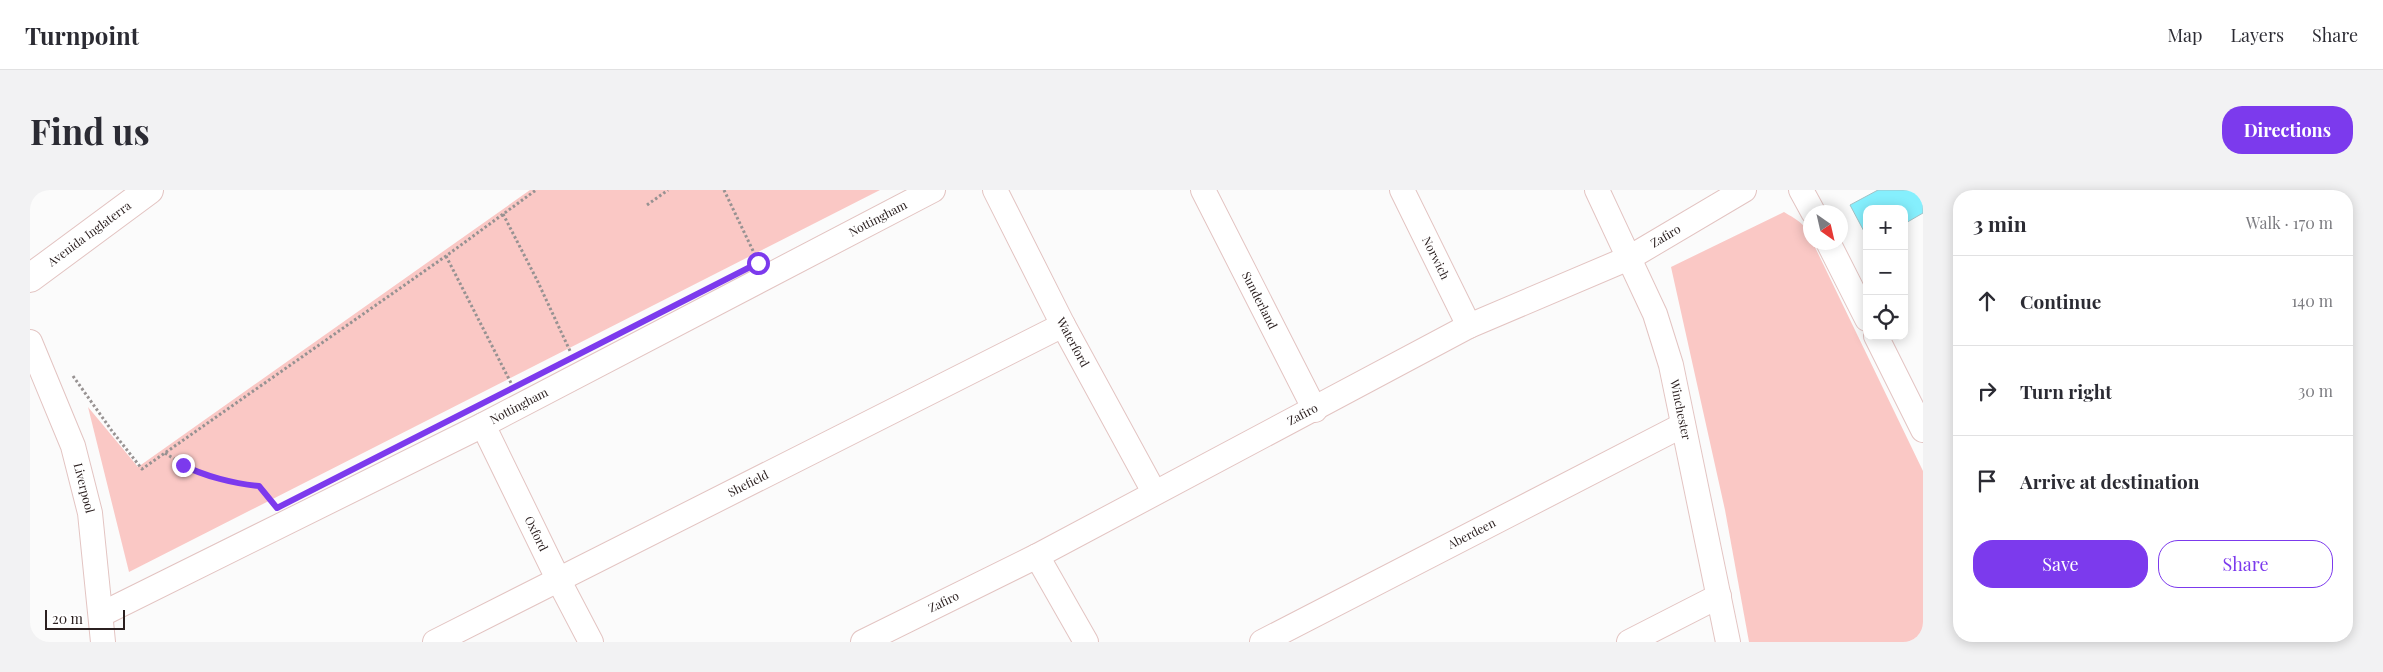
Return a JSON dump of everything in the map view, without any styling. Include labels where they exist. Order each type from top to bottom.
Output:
[{"type":"street","name":"Avenida Inglaterra","points":[[30,278],[149,190]]},
{"type":"street","name":"Nottingham","points":[[102,614],[483,424],[933,190]]},
{"type":"street","name":"Waterford","points":[[995,190],[1063,325],[1154,492]]},
{"type":"street","name":"Sunderland","points":[[1203,190],[1315,410]]},
{"type":"street","name":"Norwich","points":[[1402,190],[1469,326]]},
{"type":"street","name":"Winchester","points":[[1597,190],[1630,258],[1654,314],[1671,365],[1728,642]]},
{"type":"street","name":"Zafiro","points":[[863,642],[1037,556],[1154,492],[1315,410],[1469,326],[1630,258],[1744,190]]},
{"type":"street","points":[[1801,190],[1809,205]]},
{"type":"street","points":[[1832,250],[1863,311]]},
{"type":"street","name":"Shefield","points":[[435,642],[1063,325]]},
{"type":"street","points":[[1878,340],[1923,430]]},
{"type":"street","name":"Liverpool","points":[[30,342],[75,456],[90,513],[102,614],[103,642]]},
{"type":"street","name":"Oxford","points":[[483,424],[558,581],[591,642]]},
{"type":"street","name":"Aberdeen","points":[[1262,642],[1683,425]]},
{"type":"street","points":[[1037,556],[1086,642]]},
{"type":"street","points":[[1628,642],[1719,596]]},
{"type":"path","points":[[76,388],[70,371],[112,431],[142,469],[446,256],[536,190]]},
{"type":"path","points":[[647,205],[668,190]]},
{"type":"path","points":[[724,190],[758,263]]},
{"type":"path","points":[[503,214],[573,356]]},
{"type":"path","points":[[446,256],[513,388]]},
{"type":"path","points":[[165,453],[194,471],[229,482],[259,486],[277,508]]},
{"type":"shaded area","points":[[530,190],[880,190],[129,572],[88,407],[138,467]]},
{"type":"shaded area","points":[[1784,212],[1803,225],[1803,250],[1816,250],[1923,471],[1923,642],[1749,642],[1725,510],[1671,267]]},
{"type":"building","points":[[1878,190],[1923,190],[1923,213],[1908,222],[1908,205],[1863,205],[1863,229],[1850,205]]},
{"type":"route","points":[[183,465],[194,471],[229,482],[259,486],[277,508],[758,263]]}]
